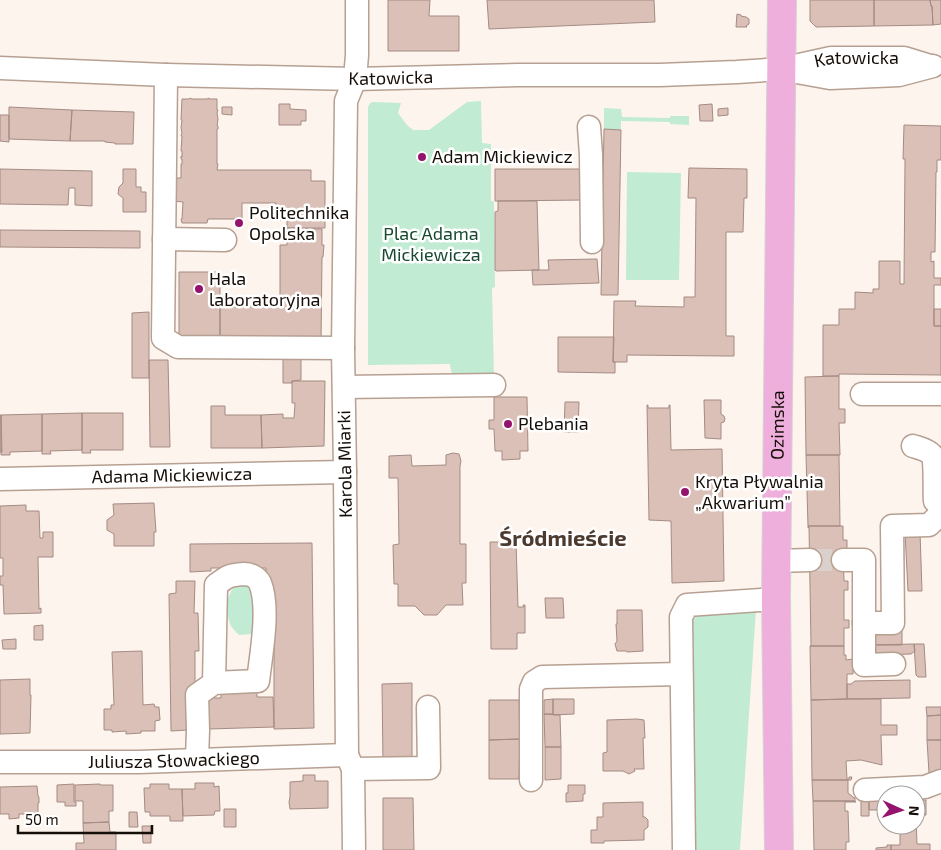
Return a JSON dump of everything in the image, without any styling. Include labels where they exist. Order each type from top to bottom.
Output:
[{"type":"main road","name":"Ozimska","points":[[779,850],[776,561],[782,0]]},
{"type":"street","name":"Karola Miarki","points":[[354,850],[350,762],[343,348],[346,101],[355,79],[357,0]]},
{"type":"street","name":"Katowicka","points":[[0,68],[166,75],[355,79],[519,74],[660,75],[781,69],[836,58],[904,58],[935,66]]},
{"type":"street","points":[[166,75],[163,338],[178,347],[343,348]]},
{"type":"street","points":[[590,127],[592,242]]},
{"type":"street","points":[[164,239],[225,240]]},
{"type":"street","points":[[344,387],[494,385]]},
{"type":"street","points":[[862,394],[941,394]]},
{"type":"street","points":[[913,446],[932,454],[934,463],[934,501],[941,506]]},
{"type":"street","name":"Adama Mickiewicza","points":[[0,478],[345,472]]},
{"type":"street","points":[[864,623],[893,623],[892,526],[929,525],[941,513]]},
{"type":"street","points":[[776,561],[810,560]]},
{"type":"street","points":[[843,560],[864,560],[864,665],[894,664]]},
{"type":"street","points":[[197,759],[197,696],[214,683],[258,681],[264,613],[259,582],[250,574],[230,574],[216,585],[214,683]]},
{"type":"street","points":[[684,850],[680,617],[687,605],[776,599]]},
{"type":"street","points":[[531,780],[531,689],[534,682],[542,677],[681,674]]},
{"type":"street","name":"Juliusza Słowackiego","points":[[0,762],[139,762],[197,759],[350,762],[429,768],[428,707]]},
{"type":"street","points":[[865,790],[925,787],[941,781]]},
{"type":"green space","name":"Plac Adama Mickiewicza","points":[[481,101],[482,143],[491,144],[491,201],[494,201],[495,287],[492,288],[494,377],[454,376],[450,364],[368,365],[368,107],[373,102],[401,103],[398,113],[407,125],[413,130],[429,130],[467,102]]},
{"type":"green space","points":[[604,108],[621,109],[622,117],[670,118],[670,116],[689,116],[689,125],[670,124],[670,122],[621,121],[621,130],[604,129]]},
{"type":"green space","points":[[627,172],[681,173],[679,280],[626,280]]},
{"type":"green space","points":[[239,584],[253,586],[256,627],[252,634],[239,635],[229,621],[227,609],[229,597],[234,587]]},
{"type":"green space","points":[[756,609],[740,850],[693,850],[692,613]]},
{"type":"building","points":[[388,0],[430,0],[429,16],[459,16],[459,51],[388,51]]},
{"type":"building","points":[[487,0],[654,0],[655,22],[489,29]]},
{"type":"building","points":[[810,0],[874,0],[874,26],[816,27],[810,21]]},
{"type":"building","points":[[874,0],[930,0],[933,25],[874,26]]},
{"type":"building","points":[[930,0],[941,0],[941,24],[933,25]]},
{"type":"building","points":[[737,14],[749,19],[747,27],[736,27]]},
{"type":"building","points":[[182,99],[217,99],[217,170],[311,170],[311,181],[325,181],[325,228],[287,228],[287,220],[276,220],[276,203],[242,203],[242,219],[208,219],[207,223],[182,223],[183,202],[173,201],[175,178],[181,178]]},
{"type":"building","points":[[279,104],[290,104],[290,109],[306,110],[306,121],[301,121],[301,125],[279,125]]},
{"type":"building","points":[[712,104],[713,121],[700,121],[699,105]]},
{"type":"building","points":[[9,107],[72,110],[70,141],[9,139]]},
{"type":"building","points":[[222,107],[232,107],[232,115],[222,114]]},
{"type":"building","points":[[728,108],[728,115],[718,116],[718,109]]},
{"type":"building","points":[[72,110],[134,112],[133,144],[115,144],[105,141],[70,141]]},
{"type":"building","points":[[0,115],[9,115],[9,142],[0,141]]},
{"type":"building","points":[[904,125],[941,126],[941,160],[937,160],[936,172],[935,252],[931,252],[931,262],[934,261],[934,278],[941,278],[941,285],[934,285],[934,326],[941,326],[941,375],[839,374],[839,376],[823,376],[823,325],[839,325],[839,309],[855,309],[855,292],[873,293],[873,289],[879,289],[879,261],[900,261],[900,284],[904,284]]},
{"type":"building","points":[[604,129],[621,130],[618,295],[601,295]]},
{"type":"building","points":[[689,168],[747,169],[747,198],[744,198],[743,232],[726,232],[726,336],[734,336],[734,356],[627,355],[627,362],[613,362],[614,301],[636,301],[635,306],[684,307],[684,297],[695,297],[696,198],[688,198]]},
{"type":"building","points":[[0,169],[92,171],[92,206],[75,205],[75,188],[69,188],[68,205],[0,204]]},
{"type":"building","points":[[123,169],[136,169],[136,187],[141,187],[141,192],[146,192],[146,212],[123,212],[123,198],[118,194],[119,187],[123,183]]},
{"type":"building","points":[[495,169],[586,169],[586,200],[495,201]]},
{"type":"building","points":[[498,201],[537,201],[539,270],[495,270],[495,212],[498,211]]},
{"type":"building","points":[[287,228],[322,229],[322,245],[324,245],[322,257],[321,342],[220,340],[220,307],[280,307],[280,245],[287,245]]},
{"type":"building","points":[[0,230],[140,231],[140,248],[0,247]]},
{"type":"building","points":[[597,259],[599,283],[533,285],[532,270],[549,270],[548,260]]},
{"type":"building","name":"Hala laboratoryjna","points":[[179,272],[220,272],[220,340],[179,340]]},
{"type":"building","points":[[934,309],[941,309],[941,326],[934,326]]},
{"type":"building","points":[[149,312],[149,378],[132,378],[132,313]]},
{"type":"building","points":[[558,337],[614,337],[613,362],[615,362],[615,373],[558,372]]},
{"type":"building","points":[[283,354],[301,354],[301,380],[283,383]]},
{"type":"building","points":[[149,360],[168,360],[170,447],[150,447]]},
{"type":"building","points":[[839,376],[839,409],[845,409],[845,423],[839,423],[840,455],[806,455],[805,377]]},
{"type":"building","points":[[292,381],[325,381],[324,446],[262,448],[261,415],[283,414],[283,418],[294,418],[295,403],[292,403]]},
{"type":"building","name":"Plebania","points":[[494,397],[527,397],[528,451],[520,451],[520,459],[502,460],[502,451],[495,451],[494,429],[489,429],[489,420],[494,420]]},
{"type":"building","points":[[704,400],[721,400],[721,414],[725,419],[721,423],[721,439],[705,438]]},
{"type":"building","points":[[565,402],[579,402],[578,432],[564,432]]},
{"type":"building","name":"Kryta Pływalnia „Akwarium”","points":[[647,405],[648,408],[669,408],[670,405],[671,450],[722,449],[724,581],[672,583],[671,521],[649,520]]},
{"type":"building","points":[[211,406],[225,406],[225,415],[261,415],[262,448],[211,448]]},
{"type":"building","points":[[82,413],[82,450],[50,451],[51,454],[42,454],[42,414]]},
{"type":"building","points":[[82,413],[123,413],[123,450],[90,450],[91,453],[82,453]]},
{"type":"building","points":[[42,414],[42,451],[10,452],[10,455],[1,455],[1,415]]},
{"type":"building","points":[[1,415],[2,452],[0,452]]},
{"type":"building","points":[[459,454],[461,461],[460,544],[466,544],[466,583],[462,583],[463,605],[446,605],[437,615],[424,615],[415,606],[398,606],[398,584],[394,584],[393,545],[399,544],[398,478],[389,478],[389,456],[411,455],[412,466],[446,465],[446,455]]},
{"type":"building","points":[[806,455],[839,455],[840,526],[808,526]]},
{"type":"building","points":[[154,503],[156,532],[154,532],[154,546],[114,546],[114,534],[107,530],[107,520],[114,515],[113,504]]},
{"type":"building","points":[[26,505],[26,511],[39,511],[40,538],[43,538],[43,532],[53,532],[53,557],[38,557],[39,609],[41,608],[41,613],[4,614],[3,585],[0,585],[0,576],[3,576],[3,558],[0,558],[0,506]]},
{"type":"building","points":[[808,526],[843,526],[843,540],[847,540],[847,549],[843,549],[844,581],[848,581],[848,590],[844,590],[844,620],[849,620],[849,628],[844,628],[844,646],[810,646]]},
{"type":"building","points":[[905,532],[920,532],[922,591],[908,591]]},
{"type":"building","points":[[490,542],[516,542],[518,607],[524,607],[523,605],[525,605],[525,633],[517,633],[517,649],[491,649]]},
{"type":"building","points":[[312,543],[314,728],[274,729],[272,585],[266,585],[266,568],[211,568],[211,571],[190,572],[190,544]]},
{"type":"building","points":[[176,581],[195,581],[194,613],[198,613],[199,651],[195,651],[195,687],[188,687],[188,730],[171,731],[169,594],[176,593]]},
{"type":"building","points":[[545,598],[563,598],[564,618],[546,618]]},
{"type":"building","points":[[617,610],[642,610],[643,651],[617,651],[615,644],[617,641]]},
{"type":"building","points":[[43,625],[43,640],[34,640],[34,626]]},
{"type":"building","points":[[902,630],[902,645],[869,645],[868,631]]},
{"type":"building","points":[[16,639],[16,649],[3,649],[2,640]]},
{"type":"building","points":[[914,644],[915,651],[911,654],[869,655],[869,645]]},
{"type":"building","points":[[914,644],[924,644],[926,677],[918,677],[916,675]]},
{"type":"building","points":[[810,646],[844,646],[846,660],[853,659],[853,674],[847,674],[847,699],[811,700]]},
{"type":"building","points":[[142,651],[143,705],[154,704],[155,707],[159,707],[160,720],[155,721],[155,731],[126,734],[126,731],[112,732],[112,730],[104,730],[104,709],[111,709],[111,705],[114,705],[112,652]]},
{"type":"building","points":[[30,679],[30,733],[0,734],[0,680]]},
{"type":"building","points":[[910,680],[910,698],[847,699],[847,684],[855,681]]},
{"type":"building","points":[[412,683],[412,762],[383,763],[382,684]]},
{"type":"building","points":[[221,692],[257,692],[257,697],[273,697],[274,727],[209,729],[208,698],[221,698]]},
{"type":"building","points":[[553,699],[553,714],[544,714],[544,700]]},
{"type":"building","points":[[553,699],[574,699],[574,714],[553,715]]},
{"type":"building","points":[[881,699],[881,725],[897,725],[897,735],[881,735],[882,765],[861,760],[846,761],[847,779],[852,777],[851,780],[812,780],[811,700]]},
{"type":"building","points":[[489,700],[519,700],[520,739],[489,740]]},
{"type":"building","points":[[926,707],[941,707],[941,715],[927,716]]},
{"type":"building","points":[[544,714],[560,715],[561,747],[545,747]]},
{"type":"building","points":[[941,715],[941,740],[927,740],[927,716]]},
{"type":"building","points":[[607,720],[644,720],[644,769],[634,769],[635,771],[629,774],[623,771],[603,771],[603,753],[607,752]]},
{"type":"building","points":[[520,739],[519,779],[489,779],[489,740]]},
{"type":"building","points":[[927,740],[941,740],[941,773],[929,773]]},
{"type":"building","points":[[545,747],[561,747],[561,779],[545,780]]},
{"type":"building","points":[[303,775],[315,775],[315,781],[328,781],[328,808],[290,809],[290,782],[303,781]]},
{"type":"building","points":[[812,780],[848,780],[848,793],[855,798],[855,801],[813,801]]},
{"type":"building","points":[[195,783],[214,783],[214,787],[219,786],[220,811],[215,811],[214,815],[183,816],[182,789],[195,789]]},
{"type":"building","points":[[74,784],[74,802],[76,802],[76,806],[65,806],[65,802],[57,802],[57,785]]},
{"type":"building","points":[[150,784],[169,784],[169,789],[182,789],[183,821],[170,821],[170,816],[150,816],[150,812],[145,812],[144,788],[150,788]]},
{"type":"building","points":[[75,785],[113,785],[113,811],[109,811],[109,822],[83,823],[83,801],[75,801]]},
{"type":"building","points":[[568,785],[585,785],[583,801],[566,802]]},
{"type":"building","points":[[37,786],[39,797],[38,814],[19,814],[19,818],[9,819],[9,814],[0,814],[0,787]]},
{"type":"building","points":[[383,798],[413,798],[414,850],[383,850]]},
{"type":"building","points":[[813,801],[856,802],[845,802],[845,811],[848,811],[849,842],[846,842],[846,850],[814,850]]},
{"type":"building","points":[[861,801],[869,801],[869,816],[861,816]]},
{"type":"building","points":[[869,801],[876,801],[876,810],[869,810]]},
{"type":"building","points":[[643,802],[643,817],[648,820],[648,827],[644,830],[644,840],[591,843],[591,830],[597,830],[597,817],[603,817],[603,803]]},
{"type":"building","points":[[224,809],[236,809],[236,827],[224,827]]},
{"type":"building","points":[[129,812],[137,812],[138,827],[129,827]]},
{"type":"building","points":[[109,822],[110,832],[116,832],[116,850],[76,850],[76,843],[84,843],[83,823]]},
{"type":"building","points":[[142,826],[151,826],[151,843],[143,843]]},
{"type":"building","points":[[900,835],[917,835],[917,844],[930,844],[930,850],[891,850],[891,845],[900,845]]},
{"type":"building","points":[[887,845],[891,845],[891,850],[876,850],[876,848],[887,847]]},
{"type":"tunnel","points":[[810,560],[843,560]]},
{"type":"place","name":"Adam Mickiewicz","points":[[422,157]]},
{"type":"place","name":"Politechnika Opolska","points":[[239,223]]},
{"type":"place","name":"Hala laboratoryjna","points":[[199,289]]},
{"type":"place","name":"Plebania","points":[[508,424]]},
{"type":"place","name":"Kryta Pływalnia „Akwarium”","points":[[685,492]]},
{"type":"district","name":"Śródmieście","points":[[563,538]]}]
